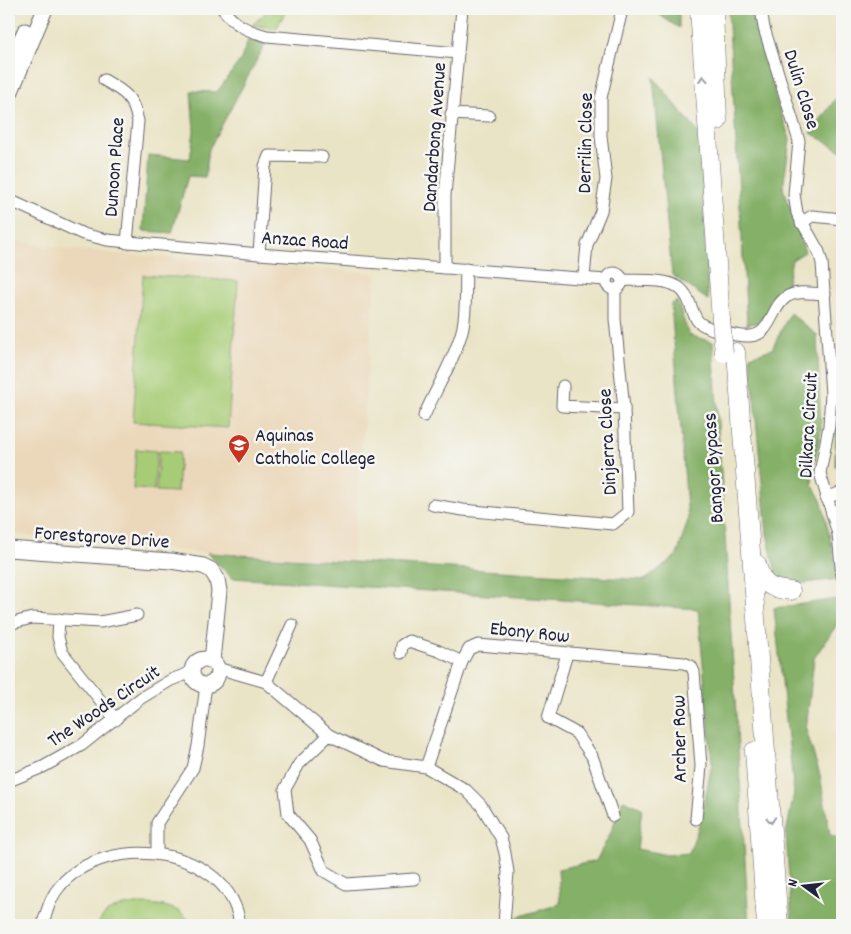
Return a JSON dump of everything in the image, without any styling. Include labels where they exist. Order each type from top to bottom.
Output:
[{"type":"main road","name":"Bangor Bypass","points":[[699,9],[730,353],[757,621],[778,925]]},
{"type":"main road","name":"Bangor Bypass","points":[[714,9],[727,320]]},
{"type":"main road","name":"Bangor Bypass","points":[[730,353],[766,925]]},
{"type":"main road","points":[[748,529],[760,576],[768,586],[791,591],[765,601],[760,608],[757,621]]},
{"type":"street","points":[[9,66],[36,9]]},
{"type":"street","points":[[9,96],[45,9]]},
{"type":"street","points":[[223,9],[239,26],[250,32],[267,36],[458,53]]},
{"type":"street","name":"Dandarbong Avenue","points":[[445,268],[445,195],[462,9]]},
{"type":"street","name":"Dulin Close","points":[[761,9],[764,28],[799,141],[794,194],[801,223],[819,252],[825,294]]},
{"type":"street","name":"Derrilin Close","points":[[584,277],[588,245],[601,211],[606,179],[601,136],[601,98],[622,10]]},
{"type":"street","name":"Dunoon Place","points":[[104,80],[123,91],[134,104],[138,121],[127,243]]},
{"type":"street","points":[[451,114],[489,116]]},
{"type":"street","points":[[259,254],[264,176],[269,156],[322,157]]},
{"type":"street","name":"Anzac Road","points":[[9,200],[83,234],[127,243],[584,277],[606,280],[609,288],[619,285]]},
{"type":"street","points":[[801,223],[812,216],[842,218]]},
{"type":"street","points":[[424,416],[450,361],[462,330],[466,269]]},
{"type":"street","points":[[619,285],[673,285],[686,295],[699,323],[708,328],[749,336],[765,329],[777,306],[787,296],[798,292],[825,294]]},
{"type":"street","name":"Dinjerra Close","points":[[433,505],[462,510],[613,524],[628,512],[624,409],[615,319],[619,285]]},
{"type":"street","name":"Dilkara Circuit","points":[[825,294],[831,402],[820,473],[838,534],[842,577]]},
{"type":"street","points":[[563,386],[562,406],[624,409]]},
{"type":"street","name":"Dilkara Circuit","points":[[826,498],[842,492]]},
{"type":"street","name":"Forestgrove Drive","points":[[9,549],[192,563],[201,571],[208,584],[211,663]]},
{"type":"street","points":[[9,624],[32,618],[100,622],[138,615]]},
{"type":"street","points":[[60,619],[58,637],[62,652],[116,720]]},
{"type":"street","points":[[266,682],[292,625]]},
{"type":"street","points":[[401,653],[402,645],[409,641],[439,650],[462,662]]},
{"type":"street","name":"Ebony Row","points":[[426,767],[462,662],[469,649],[478,645],[684,663]]},
{"type":"street","points":[[567,654],[548,718],[576,733],[592,756],[613,816]]},
{"type":"street","points":[[157,853],[157,823],[193,768],[198,746],[206,685],[216,678],[211,663]]},
{"type":"street","points":[[206,685],[196,682],[192,672],[194,664],[211,663],[266,682],[329,735],[384,761],[426,767],[466,790],[481,805],[501,838],[508,872],[504,925]]},
{"type":"street","name":"Archer Row","points":[[684,663],[691,666],[694,672],[700,722],[701,766],[696,819]]},
{"type":"street","name":"The Woods Circuit","points":[[9,781],[42,767],[74,749],[116,720],[140,698],[171,680],[192,672]]},
{"type":"street","points":[[329,735],[299,764],[285,789],[288,814],[310,840],[324,871],[346,884],[414,879]]},
{"type":"street","points":[[44,920],[51,897],[61,884],[72,875],[98,862],[122,855],[157,853],[188,862],[212,874],[221,882],[235,904],[240,925]]},
{"type":"shaded area","name":"Aquinas Catholic College","points":[[9,240],[67,249],[376,274],[352,563],[207,553],[9,534]]},
{"type":"green space","points":[[270,9],[287,9],[276,29],[252,25]]},
{"type":"green space","points":[[652,9],[679,9],[679,28],[652,10]]},
{"type":"green space","points":[[728,9],[755,9],[776,99],[790,139],[783,188],[805,252],[792,260],[786,287],[759,323],[747,324]]},
{"type":"green space","points":[[248,40],[266,43],[209,149],[205,177],[188,176],[172,233],[143,231],[148,155],[190,159],[194,131],[191,91],[217,92],[241,59]]},
{"type":"green space","points":[[653,77],[701,136],[708,300],[672,275]]},
{"type":"green space","points":[[842,90],[842,151],[811,133]]},
{"type":"green space","points":[[143,275],[238,281],[228,428],[133,422]]},
{"type":"green space","points":[[677,301],[689,335],[713,342],[749,925],[513,925],[514,918],[560,904],[558,869],[596,861],[611,832],[623,800],[642,808],[637,849],[667,855],[689,853],[700,823],[712,764],[698,609],[232,578],[207,553],[645,580],[677,555],[688,520],[671,304]]},
{"type":"green space","points":[[790,313],[817,335],[821,429],[812,484],[822,502],[839,579],[796,584],[778,582],[767,534],[750,356],[772,349]]},
{"type":"green space","points":[[842,358],[842,469],[835,466],[837,394]]},
{"type":"green space","points":[[136,449],[157,451],[154,490],[133,489]]},
{"type":"green space","points":[[159,451],[180,452],[177,492],[156,491]]},
{"type":"green space","points":[[837,599],[838,623],[814,658],[806,730],[820,775],[830,835],[842,840],[842,925],[792,925],[786,834],[794,793],[774,608]]},
{"type":"green space","points":[[136,904],[168,907],[182,913],[192,925],[98,925],[104,915],[113,909]]},
{"type":"place","name":"Aquinas Catholic College","points":[[239,464]]}]
